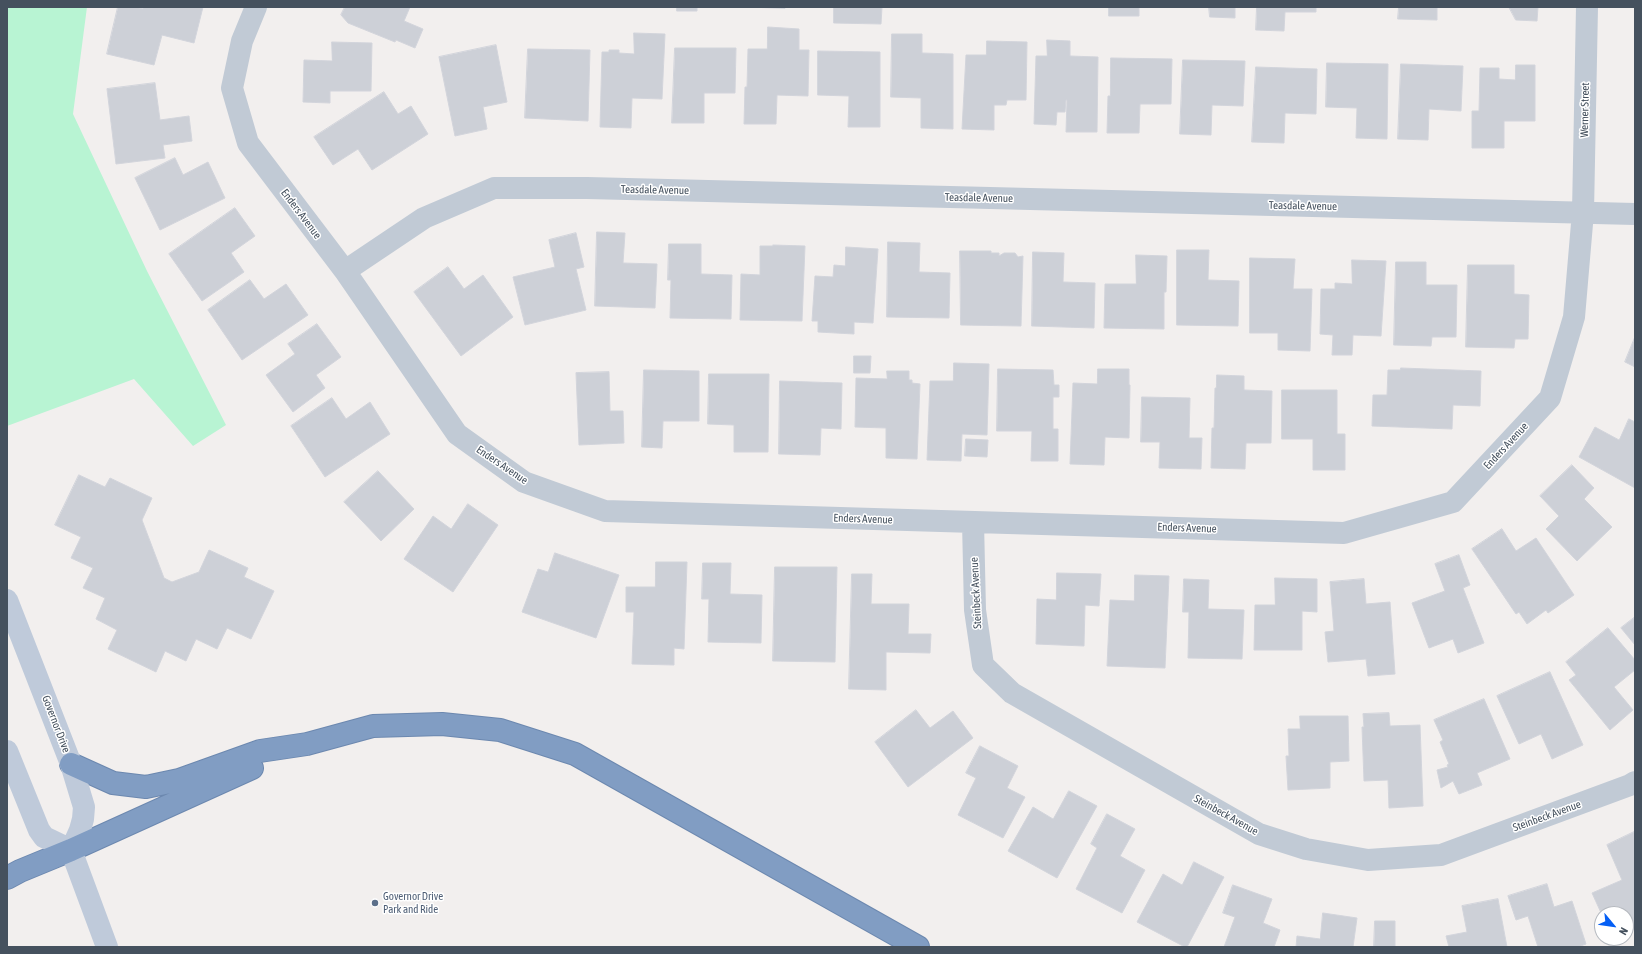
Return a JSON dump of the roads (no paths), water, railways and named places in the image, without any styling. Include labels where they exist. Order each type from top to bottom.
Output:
[{"type":"highway","points":[[71,764],[113,783],[146,787],[179,780],[260,751],[307,744],[373,726],[442,724],[500,730],[575,754],[918,947]]},
{"type":"highway","points":[[7,878],[20,870],[71,850],[307,744]]},
{"type":"main road","name":"Governor Drive","points":[[7,600],[71,764],[84,807],[84,818],[71,850]]},
{"type":"main road","points":[[7,751],[39,830],[44,837],[71,850],[107,947]]},
{"type":"street","name":"Enders Avenue","points":[[256,7],[242,41],[232,88],[248,143],[345,271],[457,434],[524,482],[605,511],[1344,532],[1453,502],[1550,398],[1574,317],[1583,212]]},
{"type":"street","name":"Werner Street","points":[[1583,212],[1586,7]]},
{"type":"street","name":"Teasdale Avenue","points":[[345,271],[424,218],[494,188],[587,188],[1635,214]]},
{"type":"street","name":"Steinbeck Avenue","points":[[973,522],[975,610],[983,665],[1012,693],[1258,834],[1306,849],[1368,860],[1441,855],[1635,782]]},
{"type":"place","name":"Governor Drive Park and Ride","points":[[375,903]]}]
